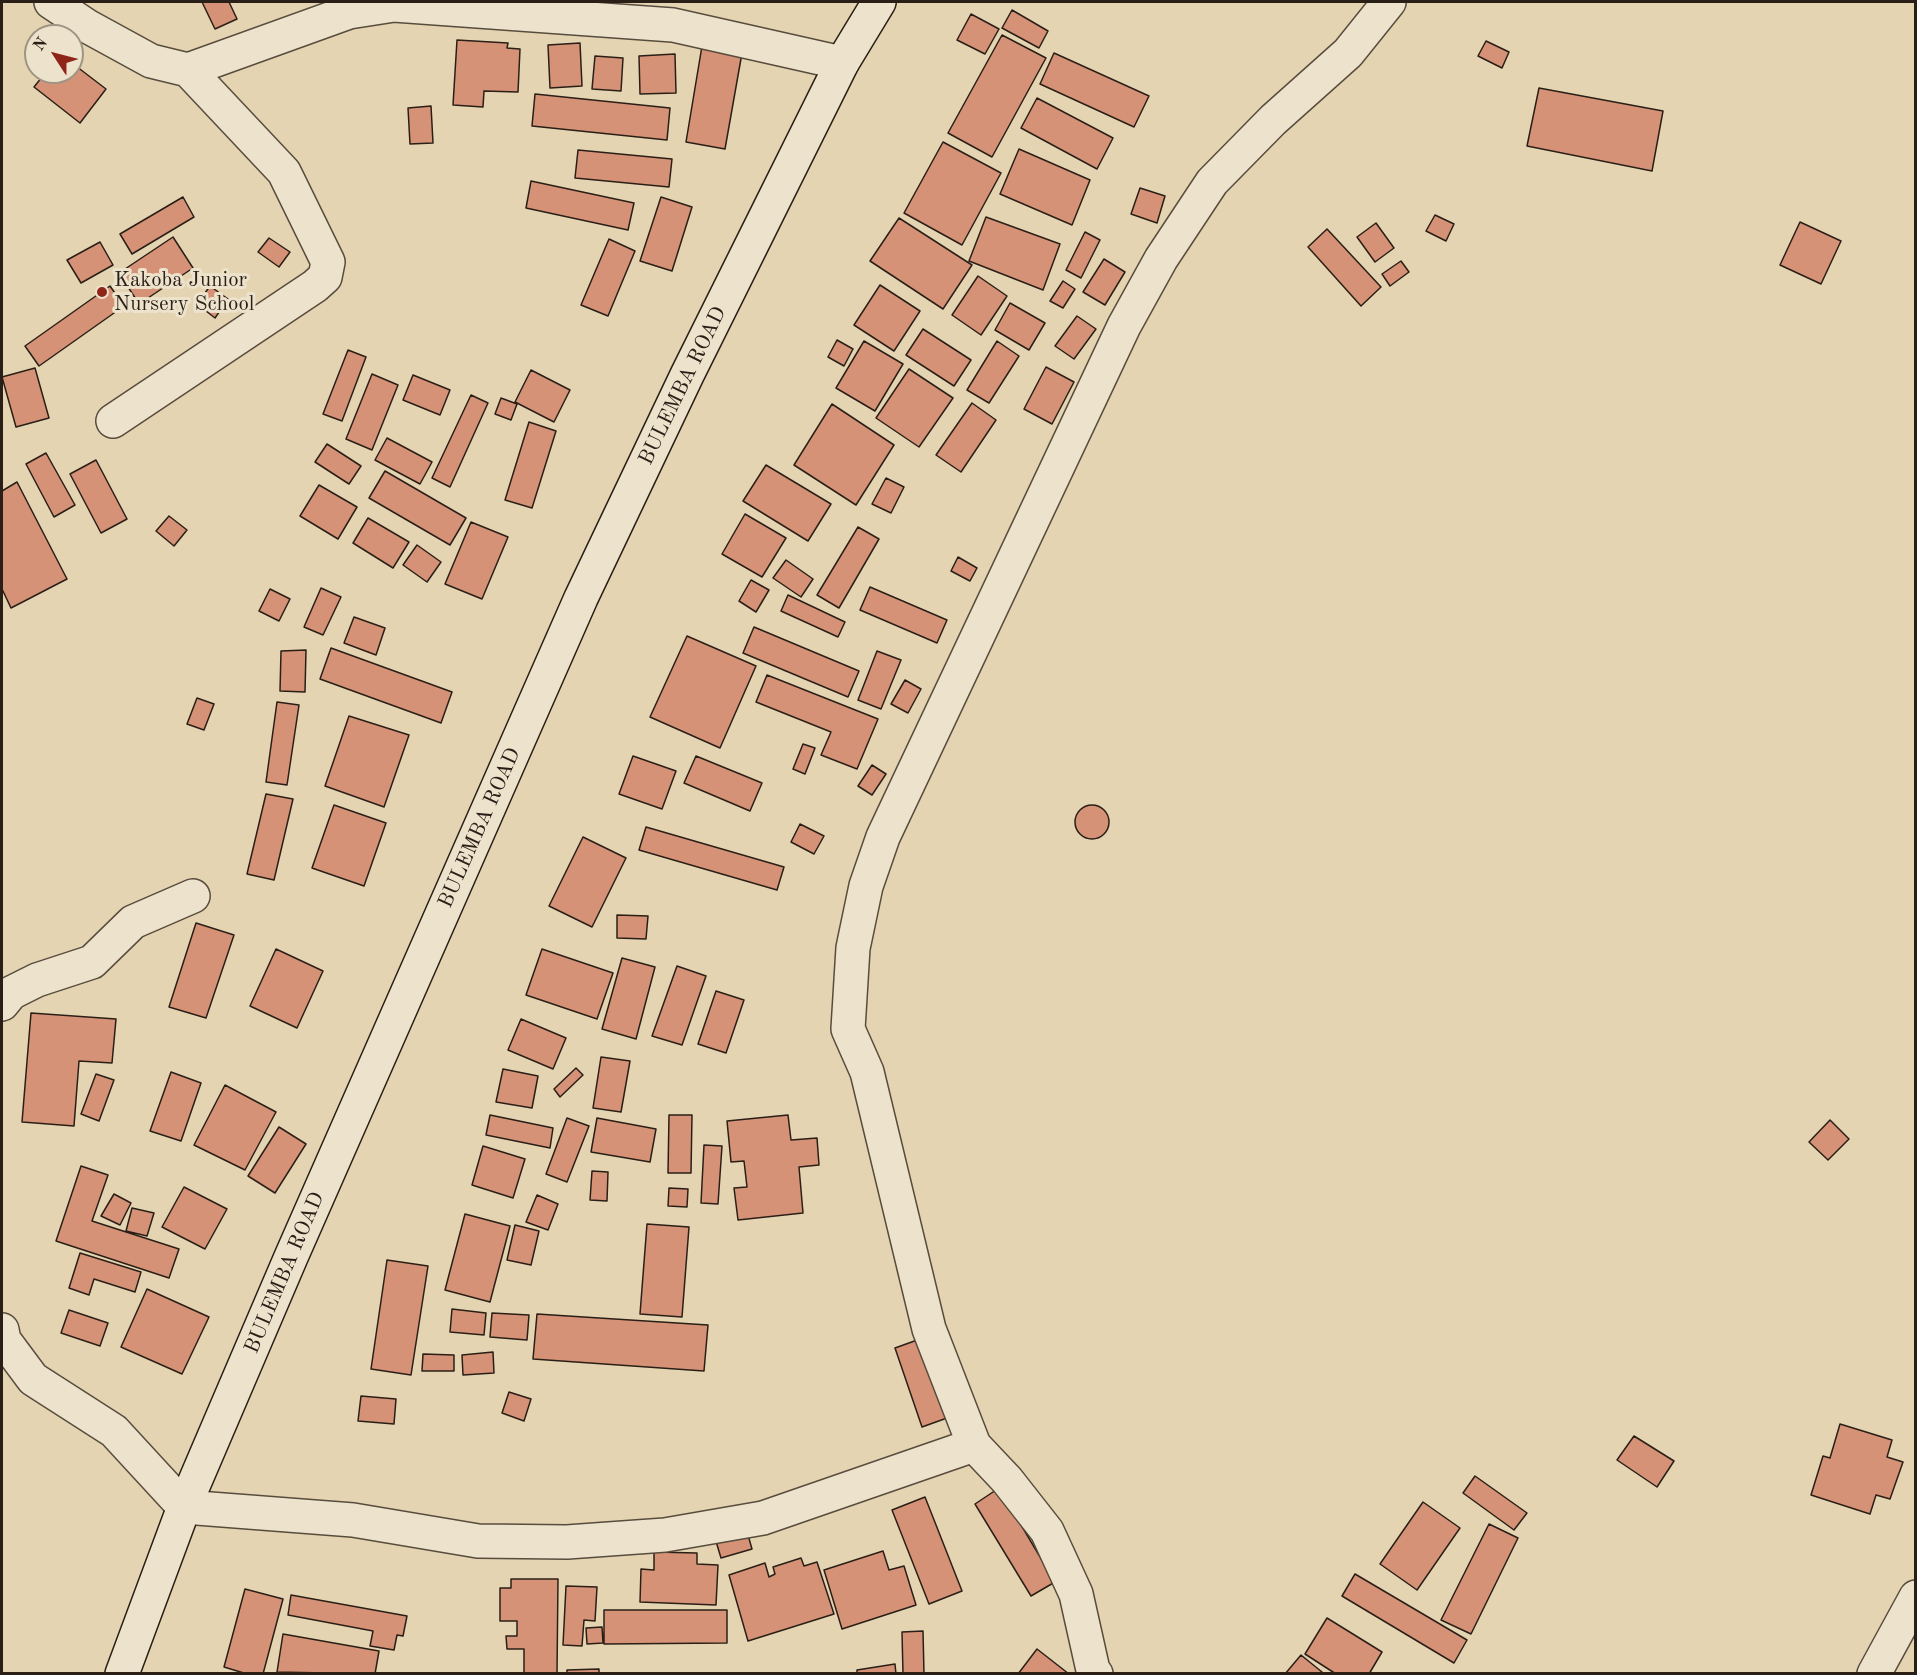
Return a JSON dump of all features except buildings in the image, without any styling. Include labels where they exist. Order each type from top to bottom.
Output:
[{"type":"street","points":[[51,2],[87,26],[151,61],[188,70],[284,172],[328,262],[325,277],[315,286],[113,421]]},
{"type":"street","name":"BULEMBA ROAD","points":[[122,1674],[184,1507],[580,598],[687,375],[842,63],[879,2]]},
{"type":"street","points":[[1096,1674],[1093,1670],[1076,1594],[1047,1531],[1007,1480],[974,1444],[929,1329],[867,1072],[848,1029],[853,948],[866,886],[883,837],[1124,326],[1161,259],[1212,182],[1273,120],[1348,53],[1389,2]]},
{"type":"street","points":[[188,70],[321,13],[349,12],[394,5],[673,25],[842,63]]},
{"type":"street","points":[[2,1004],[10,993],[37,980],[92,962],[133,922],[193,896]]},
{"type":"street","points":[[2,1330],[4,1340],[33,1379],[114,1431],[184,1507],[353,1520],[478,1542],[567,1542],[665,1536],[763,1518],[974,1444]]},
{"type":"street","points":[[1874,1674],[1916,1597]]},
{"type":"place","name":"Kakoba Junior Nursery School","points":[[102,292]]}]
